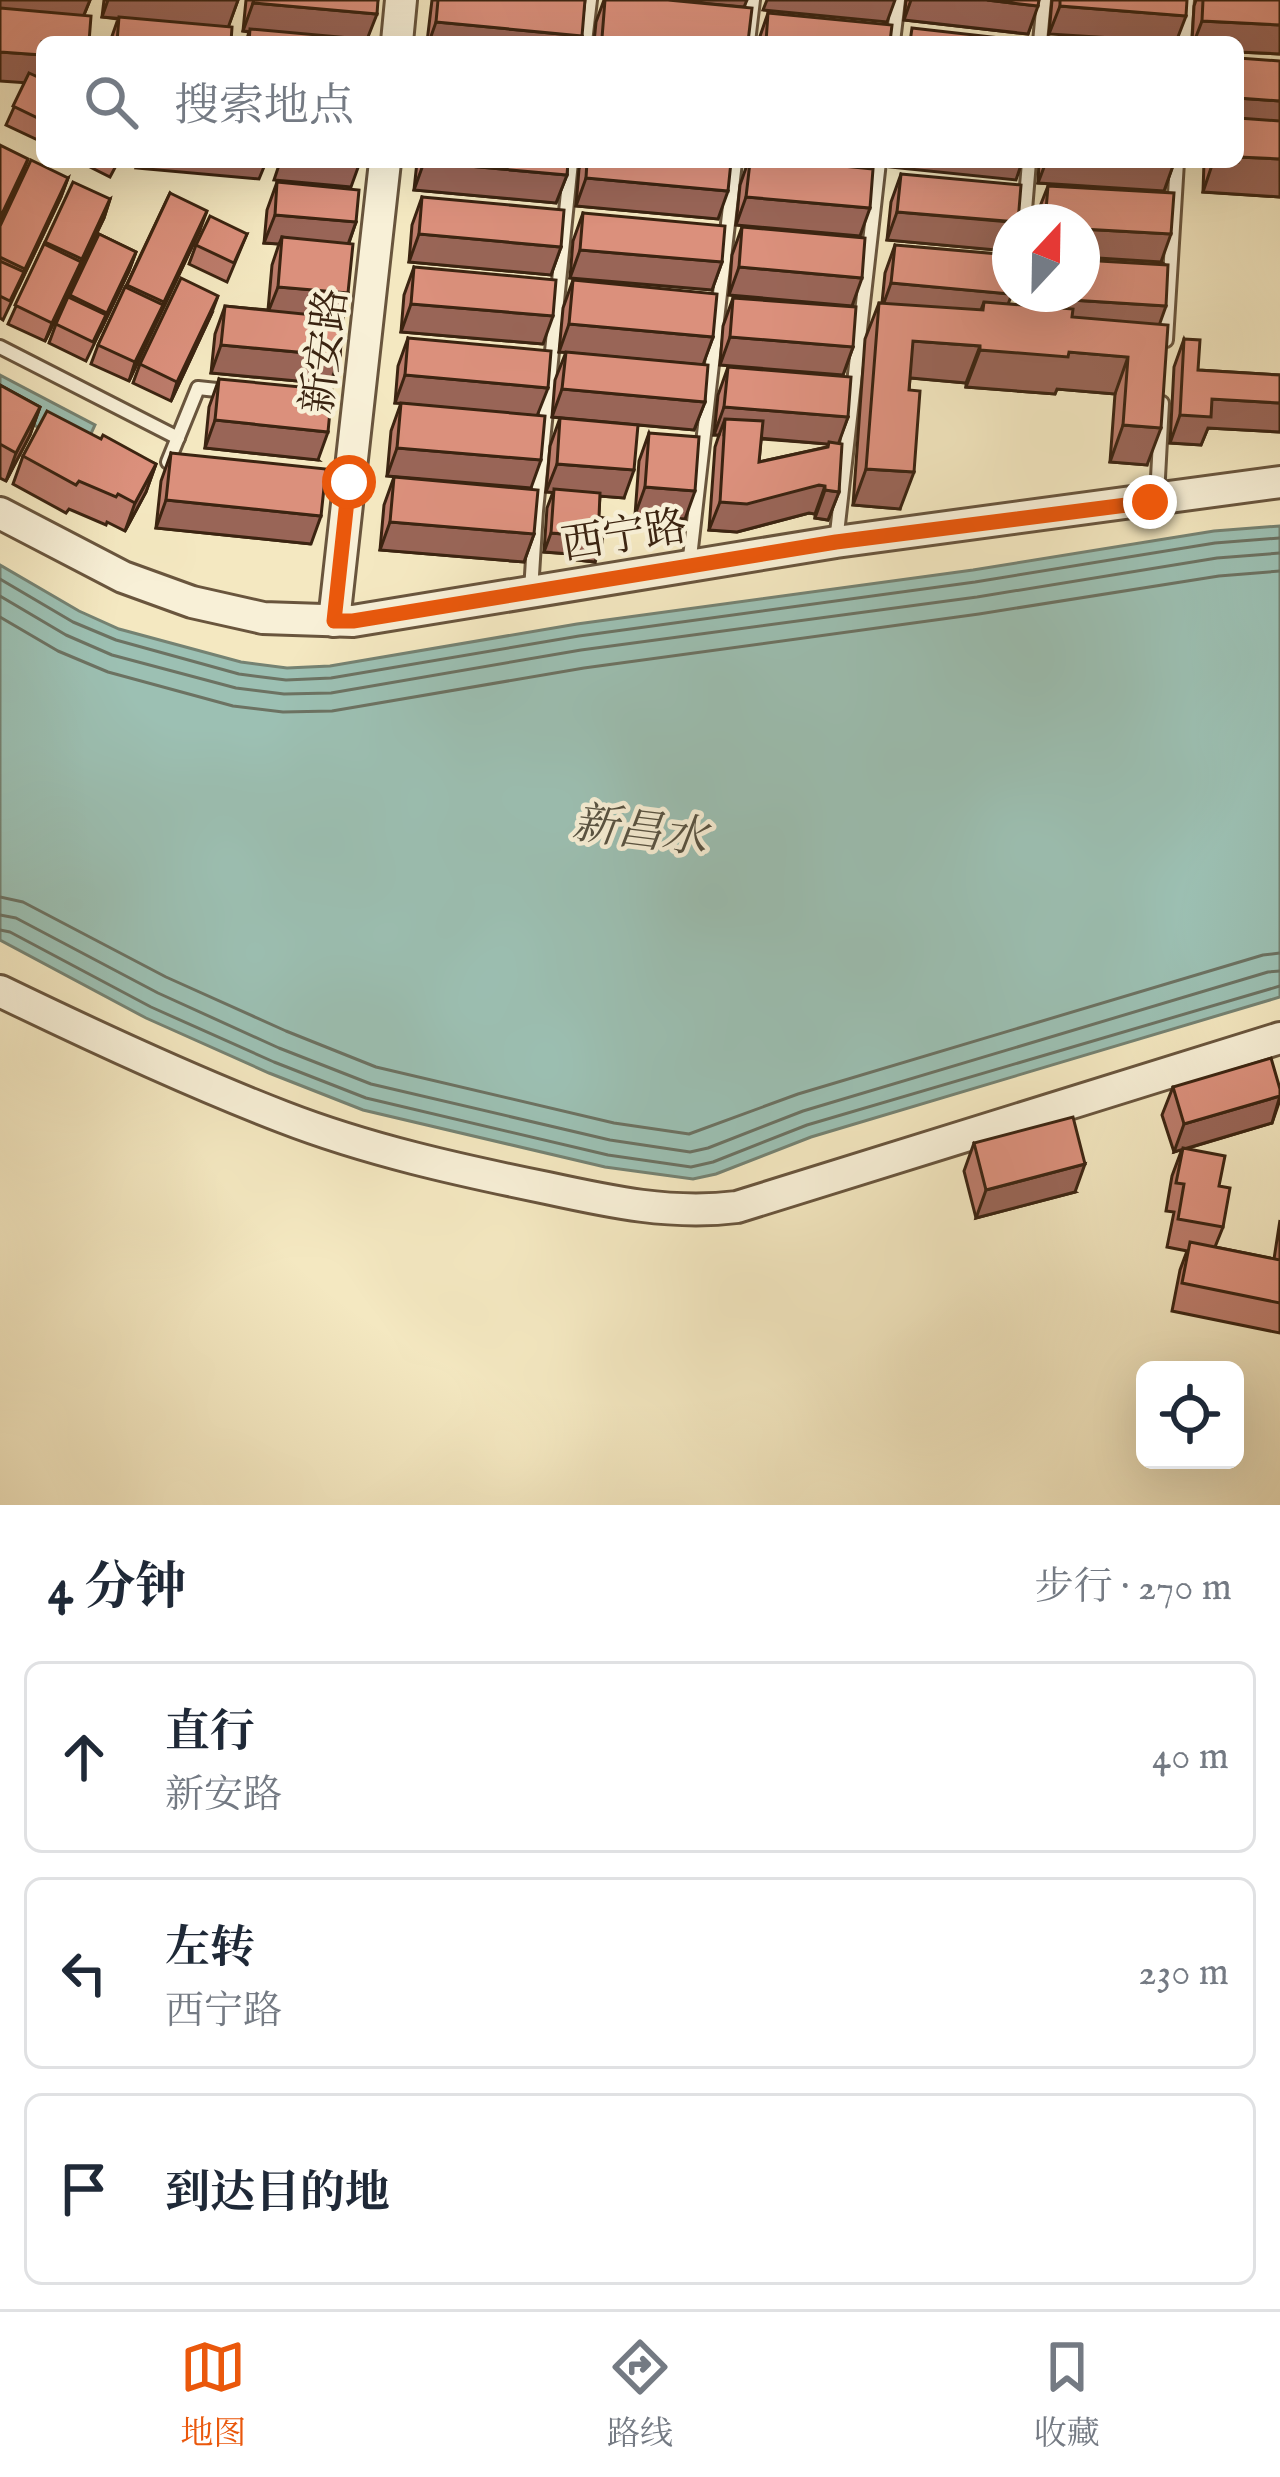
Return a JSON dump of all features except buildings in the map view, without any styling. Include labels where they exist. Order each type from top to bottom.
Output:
[{"type":"street","points":[[398,36],[401,0]]},
{"type":"street","name":"新安路","points":[[334,621],[338,481],[384,168]]},
{"type":"street","name":"西宁路","points":[[0,513],[123,577],[192,602],[263,618],[353,621],[836,542],[1280,482]]},
{"type":"street","points":[[0,991],[287,1119],[488,1176],[644,1208],[683,1211],[736,1207],[1280,1038]]},
{"type":"lane","points":[[586,36],[590,0]]},
{"type":"lane","points":[[749,36],[753,0]]},
{"type":"lane","points":[[893,36],[898,0]]},
{"type":"lane","points":[[1041,36],[1044,0]]},
{"type":"lane","points":[[1184,36],[1187,0]]},
{"type":"lane","points":[[531,592],[571,168]]},
{"type":"lane","points":[[689,566],[734,168]]},
{"type":"lane","points":[[836,542],[878,168]]},
{"type":"lane","points":[[1026,204],[1028,168]]},
{"type":"lane","points":[[1144,342],[1166,344],[1177,168]]},
{"type":"lane","points":[[860,320],[882,322]]},
{"type":"lane","points":[[0,347],[178,438]]},
{"type":"lane","points":[[190,465],[168,462],[198,388],[244,393]]},
{"type":"lane","points":[[1156,501],[1163,389]]},
{"type":"water","points":[[0,375],[95,425],[83,451],[0,407]]},
{"type":"water","name":"新昌水","points":[[1280,526],[1280,997],[811,1137],[693,1179],[605,1167],[363,1110],[146,1018],[0,940],[0,565],[119,629],[241,662],[287,668],[330,666],[577,624],[973,570],[1214,531]]},
{"type":"route","points":[[349,482],[334,621],[836,542],[1150,502]]}]
